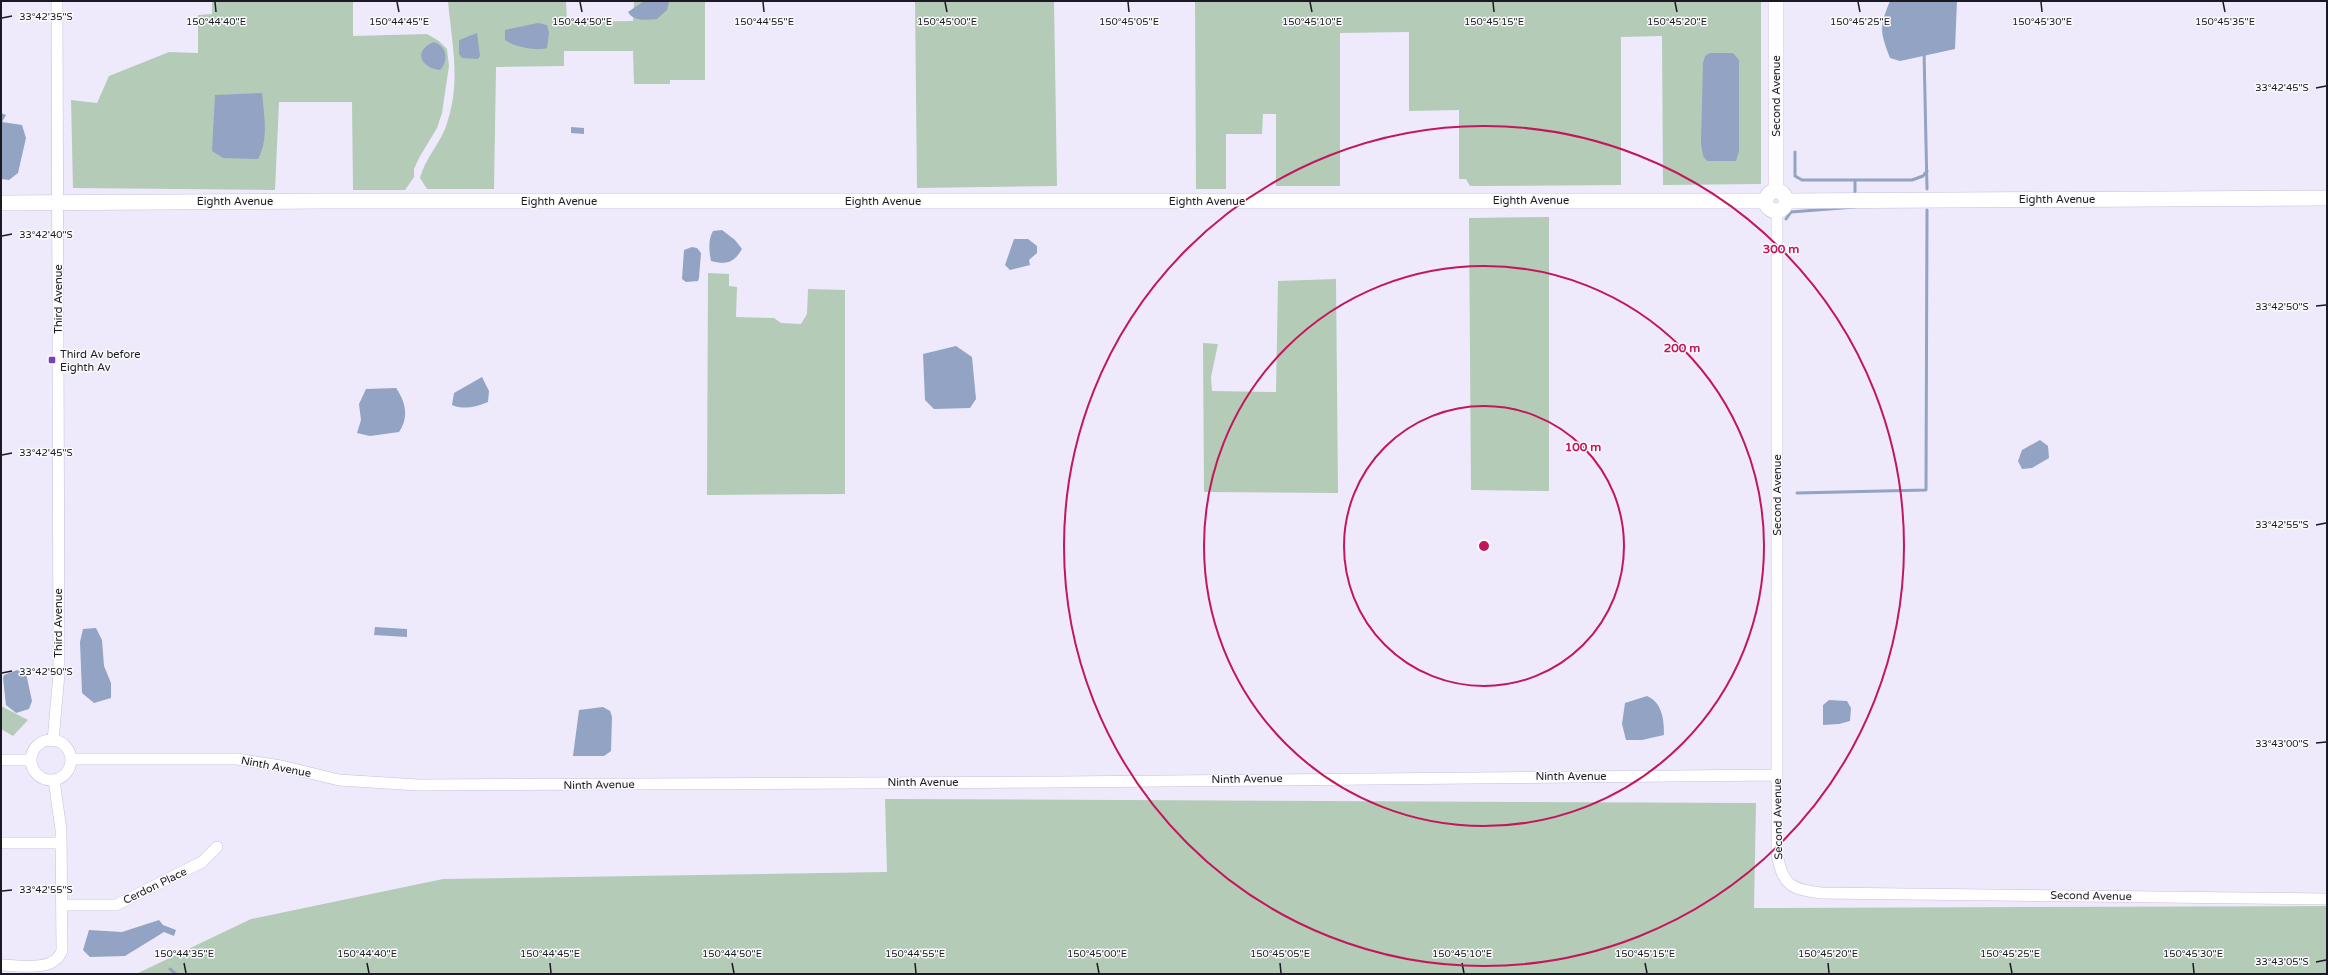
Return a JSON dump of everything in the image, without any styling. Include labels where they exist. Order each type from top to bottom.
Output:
[{"type":"main road","name":"Second Avenue","points":[[1776,1],[1780,201]]},
{"type":"main road","name":"Eighth Avenue","points":[[1,203],[316,201],[1765,201],[1768,207],[1780,201],[2327,198]]},
{"type":"street","name":"Third Avenue","points":[[53,740],[59,674],[57,1]]},
{"type":"street","name":"Second Avenue","points":[[1780,201],[1777,854],[1780,872],[1787,882],[1799,890],[1821,893],[2327,899]]},
{"type":"street","points":[[53,740],[65,747],[71,759],[66,773],[54,780],[38,775],[31,760],[36,748],[41,743],[53,740]]},
{"type":"street","name":"Ninth Avenue","points":[[71,759],[237,759],[281,766],[339,780],[418,785],[1060,782],[1777,775]]},
{"type":"street","points":[[1,760],[31,760]]},
{"type":"street","points":[[1,965],[43,965],[57,960],[62,951],[61,843],[54,780]]},
{"type":"street","points":[[1,843],[61,843]]},
{"type":"street","name":"Cerdon Place","points":[[62,905],[116,905],[202,862],[217,847]]},
{"type":"green space","points":[[212,1],[353,1],[353,36],[427,34],[439,41],[447,49],[449,66],[442,113],[437,128],[414,169],[414,177],[405,190],[353,190],[352,102],[279,102],[275,190],[73,188],[71,100],[97,103],[109,76],[169,52],[198,53],[198,15],[212,14]]},
{"type":"green space","points":[[448,1],[566,1],[567,22],[633,21],[634,1],[705,1],[705,80],[670,80],[670,84],[634,84],[633,51],[564,51],[564,66],[496,67],[494,189],[427,189],[420,178],[425,165],[445,129],[453,96],[454,65]]},
{"type":"green space","points":[[915,1],[1054,1],[1057,186],[917,188]]},
{"type":"green space","points":[[1195,1],[1761,1],[1761,184],[1663,185],[1662,36],[1621,37],[1621,185],[1470,186],[1466,179],[1459,179],[1459,110],[1409,111],[1409,32],[1340,33],[1340,186],[1276,186],[1276,114],[1263,114],[1262,134],[1226,134],[1226,189],[1196,189]]},
{"type":"green space","points":[[1549,217],[1549,491],[1471,490],[1469,218]]},
{"type":"green space","points":[[708,273],[729,274],[729,286],[737,287],[736,317],[774,318],[781,323],[801,324],[807,314],[808,289],[845,290],[845,494],[707,495]]},
{"type":"green space","points":[[1336,279],[1338,493],[1204,492],[1203,343],[1218,344],[1211,377],[1212,391],[1276,392],[1278,281]]},
{"type":"green space","points":[[1,706],[28,720],[13,736],[1,729]]},
{"type":"green space","points":[[885,799],[1756,803],[1754,908],[2327,906],[2327,974],[136,974],[251,919],[443,879],[887,872]]},
{"type":"water","points":[[644,1],[669,2],[667,10],[657,19],[641,20],[637,19],[628,12]]},
{"type":"water","points":[[1890,1],[1957,1],[1955,49],[1900,61],[1890,58],[1884,42],[1882,30],[1884,17]]},
{"type":"water","points":[[538,23],[547,25],[549,33],[547,48],[525,48],[514,45],[505,40],[505,30]]},
{"type":"water","points":[[477,33],[480,56],[478,59],[462,58],[459,54],[459,40]]},
{"type":"water","points":[[434,42],[442,47],[445,54],[445,62],[440,70],[433,69],[428,66],[424,62],[421,54],[427,45]]},
{"type":"water","points":[[1710,53],[1733,53],[1739,60],[1739,151],[1736,161],[1707,161],[1703,156],[1701,143],[1703,63],[1705,56]]},
{"type":"water","points":[[262,93],[265,118],[265,135],[264,143],[258,159],[223,158],[212,151],[215,95]]},
{"type":"water","points":[[1,113],[6,115],[2,122],[22,125],[26,138],[18,173],[9,180],[1,179]]},
{"type":"water","points":[[571,127],[584,128],[584,134],[571,133]]},
{"type":"water","points":[[722,230],[735,240],[742,249],[733,260],[725,263],[711,261],[709,246],[713,231]]},
{"type":"water","points":[[1014,239],[1028,239],[1037,246],[1037,253],[1029,260],[1030,265],[1010,270],[1005,265]]},
{"type":"water","points":[[692,247],[697,248],[701,253],[699,278],[698,281],[686,282],[682,279],[684,250]]},
{"type":"water","points":[[956,346],[972,357],[976,399],[970,408],[934,409],[925,400],[923,354]]},
{"type":"water","points":[[482,377],[489,391],[488,402],[470,407],[456,407],[452,405],[454,393]]},
{"type":"water","points":[[396,388],[402,399],[405,410],[404,421],[399,432],[370,436],[357,433],[361,420],[359,404],[366,389]]},
{"type":"water","points":[[2040,440],[2048,446],[2049,458],[2032,468],[2022,469],[2018,461],[2022,450]]},
{"type":"water","points":[[375,627],[407,629],[407,637],[374,635]]},
{"type":"water","points":[[96,628],[102,640],[104,666],[111,683],[111,698],[94,703],[82,693],[80,642],[83,629]]},
{"type":"water","points":[[17,670],[26,673],[32,701],[29,709],[16,713],[6,705],[3,678],[4,675]]},
{"type":"water","points":[[1647,696],[1656,703],[1662,713],[1664,735],[1642,740],[1626,740],[1622,724],[1625,703]]},
{"type":"water","points":[[1829,700],[1847,701],[1851,708],[1850,721],[1839,724],[1823,725],[1823,705]]},
{"type":"water","points":[[603,707],[610,711],[612,717],[611,751],[604,756],[573,756],[579,710]]},
{"type":"water","points":[[159,920],[163,925],[176,930],[174,936],[164,932],[125,956],[90,957],[83,950],[89,930],[122,932]]},
{"type":"waterway","points":[[1924,51],[1927,189]]},
{"type":"waterway","points":[[1795,152],[1795,176],[1802,180],[1912,180],[1923,176],[1927,171]]},
{"type":"waterway","points":[[1855,180],[1855,192]]},
{"type":"waterway","points":[[1786,219],[1791,212],[1855,207]]},
{"type":"waterway","points":[[1797,493],[1926,490],[1927,210]]},
{"type":"waterway","points":[[170,969],[176,974]]},
{"type":"place","name":"Third Av before Eighth Av","points":[[52,360]]}]
